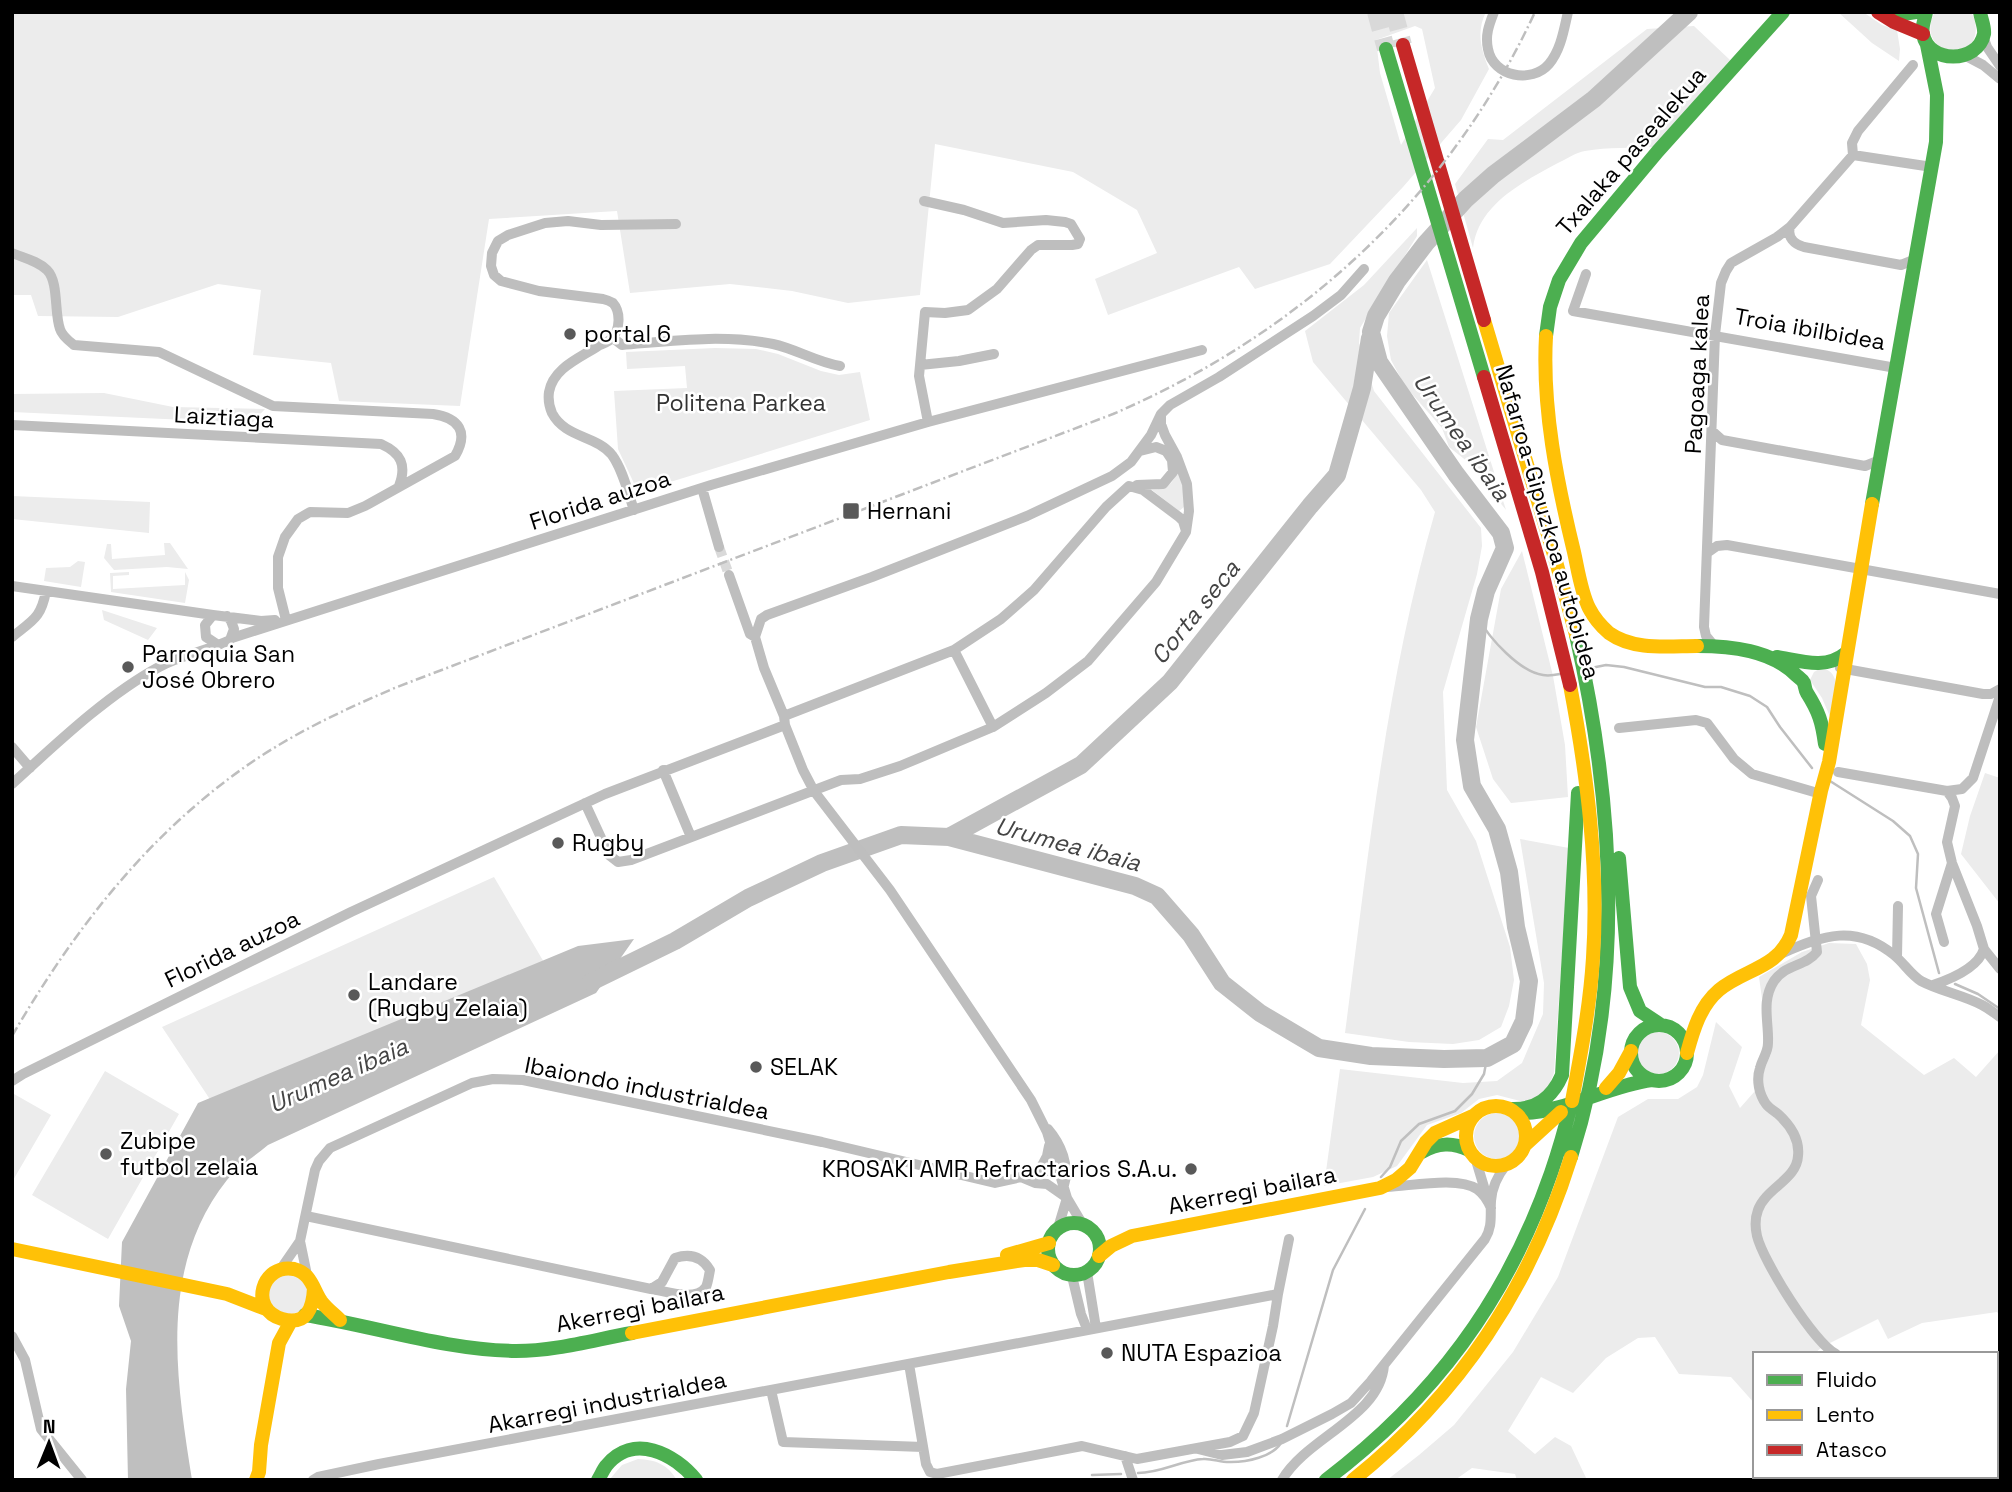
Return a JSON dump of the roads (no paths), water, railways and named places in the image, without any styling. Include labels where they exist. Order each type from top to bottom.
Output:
[{"type":"main road","name":"Txalaka pasealekua","points":[[1783,12],[1648,163],[1572,255],[1554,294],[1546,333],[1545,362],[1551,432],[1562,499],[1574,556],[1594,619],[1608,634],[1634,644],[1715,647],[1768,656],[1788,667],[1804,683],[1805,690],[1818,708],[1825,733],[1821,792]]},
{"type":"main road","points":[[1880,12],[1916,12]]},
{"type":"main road","points":[[1880,12],[1925,39],[1936,54],[1960,57]]},
{"type":"main road","name":"Troia ibilbidea","points":[[1926,12],[1923,20],[1925,39],[1937,95]]},
{"type":"main road","points":[[1982,13],[1983,36]]},
{"type":"main road","name":"Troia ibilbidea","points":[[1804,683],[1811,667],[1835,668],[1846,653],[1932,167],[1936,142],[1937,95],[1942,75],[1960,57],[1977,48],[1983,36]]},
{"type":"main road","name":"Nafarroa-Gipuzkoa autobidea","points":[[1353,1480],[1410,1432],[1474,1356],[1525,1272],[1547,1227],[1576,1150],[1590,1097],[1606,1007],[1610,932],[1607,832],[1591,707],[1574,632],[1550,541],[1403,45]]},
{"type":"main road","name":"Nafarroa-Gipuzkoa autobidea","points":[[1326,1480],[1398,1421],[1434,1382],[1462,1346],[1512,1266],[1556,1161],[1575,1095],[1590,1008],[1593,970],[1593,877],[1588,800],[1572,712],[1570,683],[1535,546],[1386,49]]},
{"type":"main road","points":[[1603,1092],[1619,1073],[1637,1035],[1652,1026],[1667,1027],[1689,1023],[1719,990],[1779,955],[1793,936],[1829,762],[1835,668],[1768,656]]},
{"type":"main road","points":[[1513,1111],[1545,1101],[1556,1089],[1562,1075],[1577,835],[1578,790],[1572,712]]},
{"type":"main road","points":[[1596,744],[1609,782],[1634,1005],[1640,1013],[1683,1039],[1687,1053]]},
{"type":"main road","points":[[1380,1188],[1403,1174],[1435,1133],[1480,1111],[1495,1106],[1513,1111],[1542,1113],[1568,1107],[1628,1083],[1669,1079],[1682,1069],[1703,1010]]},
{"type":"main road","points":[[1631,1051],[1634,1067],[1639,1073],[1653,1080]]},
{"type":"main road","points":[[1526,1144],[1568,1107]]},
{"type":"main road","points":[[1420,1153],[1445,1143],[1458,1145],[1489,1165],[1506,1165],[1521,1154],[1527,1137],[1524,1123],[1513,1111]]},
{"type":"main road","points":[[1472,1154],[1466,1132],[1474,1116]]},
{"type":"main road","name":"Akerregi bailara","points":[[1132,1236],[1380,1188]]},
{"type":"main road","points":[[1087,1227],[1099,1242],[1099,1256],[1094,1267],[1072,1276],[1058,1270],[1047,1250],[1052,1234],[1058,1228],[1075,1223],[1132,1236]]},
{"type":"main road","points":[[1099,1256],[1111,1246],[1132,1236]]},
{"type":"main road","points":[[948,1272],[1049,1242]]},
{"type":"main road","points":[[12,1249],[227,1294],[268,1311],[276,1318],[291,1321],[305,1315],[314,1303],[310,1282]]},
{"type":"main road","points":[[948,1272],[1024,1260],[1038,1260],[1053,1265]]},
{"type":"main road","points":[[227,1294],[265,1283],[280,1270],[294,1269],[310,1282],[322,1303],[340,1320]]},
{"type":"main road","name":"Akerregi bailara","points":[[305,1315],[477,1349],[525,1352],[948,1272]]},
{"type":"main road","points":[[265,1283],[262,1296],[279,1343]]},
{"type":"main road","points":[[261,1477],[261,1445],[279,1343],[291,1321]]},
{"type":"main road","points":[[598,1480],[602,1471],[616,1456],[636,1448],[657,1450],[680,1460],[696,1480]]},
{"type":"main road","points":[[672,1457],[684,1480]]},
{"type":"street","points":[[1494,12],[1488,29],[1490,55],[1502,70],[1522,76],[1535,74],[1549,64],[1557,52],[1568,12]]},
{"type":"street","points":[[1983,36],[2000,66]]},
{"type":"street","points":[[1960,57],[1983,65],[2000,79]]},
{"type":"street","points":[[1913,65],[1858,131],[1852,143],[1853,155],[1932,167]]},
{"type":"street","name":"Pagoaga kalea","points":[[1715,647],[1706,636],[1704,626],[1715,335],[1721,283],[1731,263],[1790,227],[1853,155]]},
{"type":"street","points":[[925,201],[1003,223],[1046,220],[1065,222],[1070,224],[1080,239],[1078,244],[1072,246],[1038,245],[997,289],[968,310],[925,312],[919,376],[928,422]]},
{"type":"street","points":[[634,510],[620,470],[611,454],[597,443],[564,428],[549,405],[548,394],[557,374],[613,338],[619,315],[613,303],[501,282],[494,275],[491,266],[492,253],[498,241],[508,235],[545,223],[568,221],[601,225],[676,224]]},
{"type":"street","points":[[1790,227],[1788,232],[1796,245],[1900,265],[1916,259]]},
{"type":"street","points":[[12,253],[35,262],[49,272],[60,330],[74,345],[159,352],[274,406],[433,414],[446,416],[459,427],[462,435],[455,456],[348,513],[310,512],[298,519],[285,537],[278,557],[278,588],[286,620]]},
{"type":"street","points":[[1058,1228],[1067,1198],[1045,1126],[1031,1100],[880,877],[814,792],[764,668],[755,637],[761,619],[767,615],[1027,516],[1127,467],[1151,435],[1161,414],[1177,400],[1219,377],[1313,316],[1341,295],[1364,269]]},
{"type":"street","name":"Troia ibilbidea","points":[[1586,274],[1573,311],[1896,368]]},
{"type":"street","points":[[613,338],[622,345],[722,338],[748,340],[776,345],[840,366]]},
{"type":"street","name":"Florida auzoa","points":[[232,638],[634,510],[703,494],[928,422],[1202,350]]},
{"type":"street","points":[[920,365],[995,354]]},
{"type":"street","points":[[585,803],[609,855],[618,862],[631,860],[841,780],[860,779],[900,766],[993,727],[1046,693],[1088,662],[1156,582],[1186,532],[1189,511],[1187,484],[1161,424],[1161,414]]},
{"type":"street","name":"Laiztiaga","points":[[12,425],[381,444],[394,450],[399,457],[403,476],[399,486]]},
{"type":"street","points":[[1712,431],[1722,440],[1866,466],[1880,460]]},
{"type":"street","points":[[1151,435],[1169,442]]},
{"type":"street","points":[[1151,435],[1156,447]]},
{"type":"street","points":[[1129,486],[1163,484],[1171,476],[1173,467],[1170,455],[1163,449],[1156,447],[1140,452]]},
{"type":"street","points":[[1129,486],[1143,490],[1179,517],[1186,532]]},
{"type":"street","name":"Florida auzoa","points":[[12,1081],[351,912],[585,803],[954,650],[1001,619],[1034,590],[1106,507],[1129,486]]},
{"type":"street","name":"Florida auzoa","points":[[703,494],[719,547]]},
{"type":"street","points":[[1707,554],[1717,546],[1727,545],[2000,594]]},
{"type":"street","points":[[729,575],[750,634],[755,637]]},
{"type":"street","points":[[12,586],[227,617],[234,629],[232,638],[161,665],[136,681],[105,704],[12,784]]},
{"type":"street","points":[[12,637],[39,615],[47,590]]},
{"type":"street","points":[[741,607],[761,619]]},
{"type":"street","points":[[192,613],[200,618],[205,631],[218,645]]},
{"type":"street","points":[[197,652],[213,615]]},
{"type":"street","name":"Florida auzoa","points":[[227,617],[261,621],[286,620]]},
{"type":"street","points":[[954,650],[993,727]]},
{"type":"street","points":[[1835,668],[1983,694],[1991,694],[2000,689]]},
{"type":"street","points":[[1838,772],[1947,791],[1962,789],[1973,778],[2000,696]]},
{"type":"street","points":[[1619,728],[1696,720],[1707,723],[1734,759],[1752,774],[1821,792]]},
{"type":"street","points":[[12,747],[30,768]]},
{"type":"street","points":[[663,770],[691,837]]},
{"type":"street","points":[[1947,791],[1955,806],[1947,834],[1952,863],[1978,926],[1984,949],[2000,969]]},
{"type":"street","points":[[1944,942],[1936,914],[1952,863]]},
{"type":"street","points":[[1818,880],[1811,896],[1817,952],[1811,960],[1793,965],[1781,974],[1769,992],[1766,1006],[1768,1052],[1759,1069],[1758,1083],[1766,1105],[1780,1116],[1792,1131],[1798,1143],[1798,1157],[1795,1168],[1767,1193],[1759,1207],[1756,1234],[1770,1266],[1805,1319],[1832,1352]]},
{"type":"street","points":[[1897,957],[1898,906]]},
{"type":"street","points":[[1793,936],[1815,939]]},
{"type":"street","points":[[1779,955],[1815,939],[1834,936],[1862,938],[1881,945],[1897,957],[1913,976],[1981,1004],[2000,1017]]},
{"type":"street","points":[[1932,985],[1962,972],[1981,958],[1984,949]]},
{"type":"street","name":"Ibaiondo industrialdea","points":[[300,1241],[315,1170],[330,1148],[472,1083],[493,1079],[523,1080],[659,1108],[822,1142],[995,1183],[1052,1170],[1058,1171]]},
{"type":"street","points":[[1045,1126],[1057,1140],[1063,1158],[1067,1177],[1064,1185]]},
{"type":"street","points":[[1038,1173],[1047,1156],[1050,1142]]},
{"type":"street","points":[[1194,1448],[1222,1455],[1247,1452],[1282,1439],[1351,1403],[1485,1239],[1492,1223],[1482,1178],[1472,1154]]},
{"type":"street","points":[[1058,1171],[1063,1158]]},
{"type":"street","points":[[1489,1204],[1494,1185],[1506,1165]]},
{"type":"street","points":[[1022,1177],[1034,1179],[1058,1171]]},
{"type":"street","points":[[1022,1177],[1047,1184],[1067,1198],[1087,1227]]},
{"type":"street","points":[[1380,1188],[1457,1183],[1477,1189],[1489,1204]]},
{"type":"street","points":[[306,1216],[652,1289],[691,1295],[707,1286],[710,1270],[697,1257],[675,1258],[662,1282],[652,1289]]},
{"type":"street","points":[[909,1364],[926,1464],[930,1472],[937,1474],[1082,1446],[1137,1459],[1230,1441],[1242,1436],[1254,1413],[1289,1239]]},
{"type":"street","points":[[280,1270],[300,1241]]},
{"type":"street","points":[[300,1241],[310,1282]]},
{"type":"street","points":[[1087,1272],[1091,1329]]},
{"type":"street","points":[[1072,1276],[1081,1314],[1091,1329]]},
{"type":"street","name":"Akarregi industrialdea","points":[[313,1480],[372,1466],[1278,1294]]},
{"type":"street","points":[[1066,1333],[1081,1314]]},
{"type":"street","points":[[12,1335],[25,1360],[41,1429],[82,1480]]},
{"type":"street","points":[[1282,1480],[1294,1463],[1314,1445],[1360,1410],[1383,1378],[1384,1365]]},
{"type":"street","points":[[771,1390],[783,1442],[923,1447]]},
{"type":"street","points":[[1125,1456],[1133,1480]]},
{"type":"water","points":[[634,939],[596,993],[268,1145],[231,1175],[205,1214],[190,1249],[181,1286],[178,1363],[192,1480],[128,1480],[126,1389],[131,1341],[119,1306],[122,1242],[198,1103],[578,946]]},
{"type":"waterway","name":"Urumea ibaia","points":[[591,982],[675,941],[748,898],[822,863],[901,835],[949,837],[1135,886],[1157,896],[1191,935],[1222,983],[1260,1013],[1319,1048],[1371,1056],[1444,1059],[1487,1058],[1513,1044],[1524,1021],[1529,981],[1516,927],[1509,872],[1497,829],[1472,786],[1465,740],[1479,619],[1486,591],[1505,548],[1501,533],[1456,474],[1379,362],[1371,332],[1376,316],[1397,281],[1426,243],[1466,199],[1493,175],[1594,99],[1689,12]]},
{"type":"waterway","name":"Corta seca","points":[[949,837],[1081,765],[1170,682],[1337,475],[1362,388],[1370,338]]},
{"type":"waterway","points":[[1479,619],[1498,644],[1525,668],[1543,675],[1560,674]]},
{"type":"waterway","points":[[1591,668],[1606,665],[1624,667],[1705,687],[1721,687],[1750,696],[1767,707],[1812,768]]},
{"type":"waterway","points":[[1830,781],[1893,821],[1910,836],[1918,854],[1916,888],[1939,973]]},
{"type":"waterway","points":[[1955,984],[1978,994],[2000,1009]]},
{"type":"waterway","points":[[1381,1177],[1390,1167],[1401,1141],[1419,1124],[1455,1111],[1472,1094],[1484,1074],[1487,1058]]},
{"type":"waterway","points":[[1287,1426],[1333,1270],[1365,1209]]},
{"type":"waterway","points":[[1138,1473],[1195,1460],[1251,1460],[1272,1452],[1281,1443]]},
{"type":"waterway","points":[[1092,1475],[1121,1474]]},
{"type":"tunnel","points":[[1376,12],[1386,49]]},
{"type":"tunnel","points":[[1394,12],[1403,45]]},
{"type":"tunnel","points":[[719,547],[729,575]]},
{"type":"railway","points":[[12,1036],[36,996],[89,920],[149,850],[217,788],[289,739],[342,711],[397,687],[1113,414],[1181,381],[1245,344],[1306,301],[1362,253],[1413,200],[1459,142],[1500,79],[1535,12]]},
{"type":"place","name":"portal 6","points":[[570,334]]},
{"type":"place","name":"Hernani","points":[[851,511]]},
{"type":"place","name":"Parroquia San José Obrero","points":[[128,667]]},
{"type":"place","name":"Rugby","points":[[558,843]]},
{"type":"place","name":"Landare (Rugby Zelaia)","points":[[354,995]]},
{"type":"place","name":"SELAK","points":[[756,1067]]},
{"type":"place","name":"Zubipe futbol zelaia","points":[[106,1154]]},
{"type":"place","name":"KROSAKI AMR Refractarios S.A.u.","points":[[1191,1169]]},
{"type":"place","name":"NUTA Espazioa","points":[[1107,1353]]},
{"type":"park label","name":"Politena Parkea","points":[[741,403]]}]
